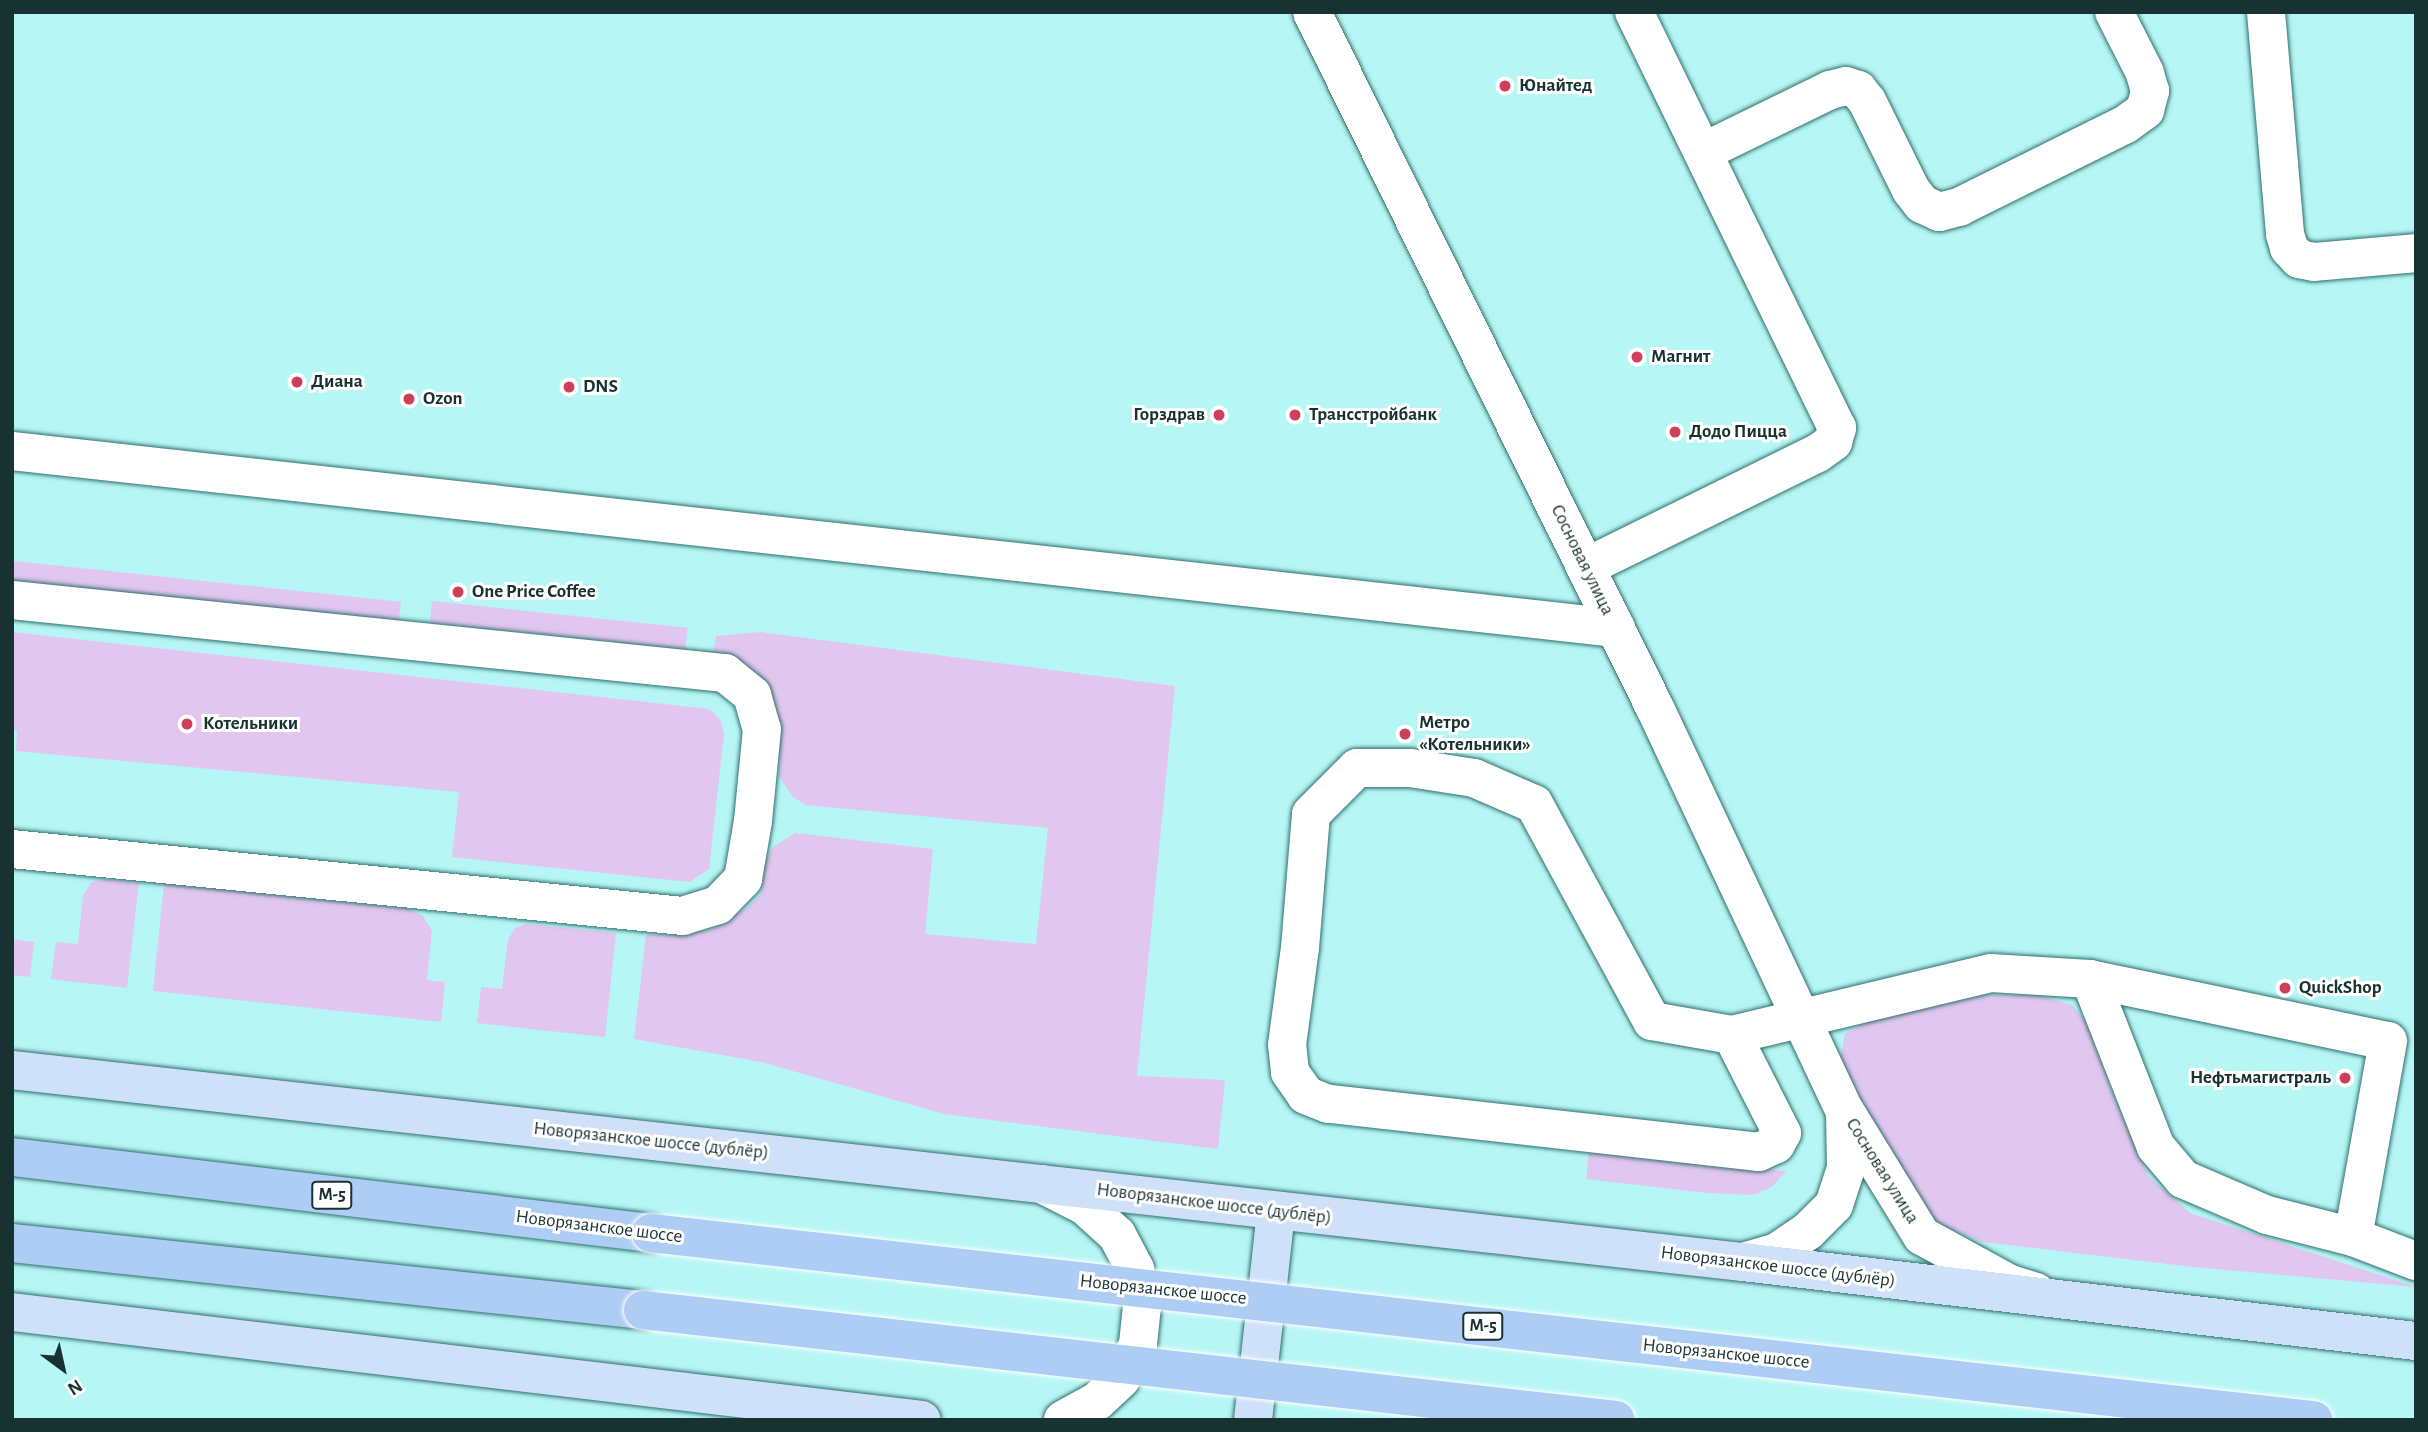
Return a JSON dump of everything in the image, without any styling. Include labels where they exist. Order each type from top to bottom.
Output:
[{"type":"highway","name":"Новорязанское шоссе","points":[[12,1157],[651,1233],[2314,1420]]},
{"type":"highway","points":[[12,1243],[643,1310],[1616,1420]]},
{"type":"main road","name":"Новорязанское шоссе (дублёр)","points":[[12,1070],[1743,1262],[2416,1341]]},
{"type":"main road","points":[[1253,1420],[1276,1212]]},
{"type":"main road","points":[[12,1312],[922,1420]]},
{"type":"street","name":"Сосновая улица","points":[[1312,12],[1616,628],[1845,1111],[1922,1236],[2010,1284],[2069,1302]]},
{"type":"street","points":[[1586,567],[1818,453],[1833,442],[1838,428],[1634,12]]},
{"type":"street","points":[[1703,152],[1830,90],[1846,86],[1858,90],[1867,101],[1911,190],[1922,204],[1939,212],[1959,206],[2126,124],[2145,110],[2150,91],[2145,73],[2114,12]]},
{"type":"street","points":[[2266,12],[2285,234],[2289,248],[2299,259],[2314,262],[2416,253]]},
{"type":"street","points":[[12,451],[1616,628]]},
{"type":"street","points":[[12,600],[725,673],[752,695],[762,729],[753,821],[743,880],[719,905],[683,916],[12,849]]},
{"type":"street","points":[[1732,1035],[1782,1133],[1776,1144],[1759,1152],[1328,1104],[1307,1095],[1290,1072],[1287,1045],[1300,948],[1311,814],[1357,768],[1410,768],[1475,778],[1534,804],[1652,1021],[1732,1035],[1991,973],[2090,979],[2388,1041],[2353,1237]]},
{"type":"street","points":[[2090,979],[2156,1147],[2183,1178],[2267,1215],[2353,1237],[2416,1261]]},
{"type":"street","name":"Сосновая улица","points":[[1743,1262],[1777,1252],[1808,1231],[1834,1205],[1846,1169],[1845,1111]]},
{"type":"street","points":[[1042,1184],[1086,1206],[1117,1235],[1135,1269],[1142,1306],[1138,1345],[1121,1379],[1097,1401],[1063,1420]]},
{"type":"shaded area","points":[[14,561],[401,602],[399,624],[12,583]]},
{"type":"shaded area","points":[[432,601],[688,628],[685,650],[430,623]]},
{"type":"shaded area","points":[[12,632],[710,709],[721,721],[724,734],[709,869],[690,882],[452,857],[459,792],[16,751],[17,731],[12,730]]},
{"type":"shaded area","points":[[760,632],[1175,686],[1137,1076],[1225,1080],[1218,1149],[944,1114],[761,1062],[634,1039],[646,935],[681,935],[711,930],[748,907],[761,894],[765,862],[773,847],[795,833],[933,849],[925,934],[1036,944],[1048,828],[806,805],[793,797],[779,776],[780,736],[713,654],[716,636]]},
{"type":"shaded area","points":[[102,879],[139,883],[127,988],[51,979],[56,942],[78,944],[83,896],[91,883]]},
{"type":"shaded area","points":[[164,883],[409,909],[423,916],[432,931],[427,980],[445,982],[441,1022],[153,991]]},
{"type":"shaded area","points":[[526,924],[616,933],[605,1037],[477,1023],[481,987],[502,989],[508,940],[515,928]]},
{"type":"shaded area","points":[[12,939],[34,942],[30,977],[12,975]]},
{"type":"shaded area","points":[[1961,995],[2037,995],[2072,1005],[2092,1029],[2110,1088],[2149,1177],[2190,1213],[2416,1287],[2193,1267],[1983,1242],[1930,1221],[1902,1182],[1840,1059],[1845,1034],[1866,1022]]},
{"type":"shaded area","points":[[1589,1152],[1786,1171],[1772,1187],[1753,1195],[1707,1193],[1586,1179]]},
{"type":"place","name":"Юнайтед","points":[[1505,86]]},
{"type":"place","name":"Магнит","points":[[1637,357]]},
{"type":"place","name":"Диана","points":[[297,382]]},
{"type":"place","name":"DNS","points":[[569,387]]},
{"type":"place","name":"Ozon","points":[[409,399]]},
{"type":"place","name":"Горздрав","points":[[1219,415]]},
{"type":"place","name":"Трансстройбанк","points":[[1295,415]]},
{"type":"place","name":"Додо Пицца","points":[[1675,432]]},
{"type":"place","name":"One Price Coffee","points":[[458,592]]},
{"type":"place","name":"Котельники","points":[[187,724]]},
{"type":"place","name":"Метро «Котельники»","points":[[1405,734]]},
{"type":"place","name":"QuickShop","points":[[2285,988]]},
{"type":"place","name":"Нефтьмагистраль","points":[[2345,1078]]}]
